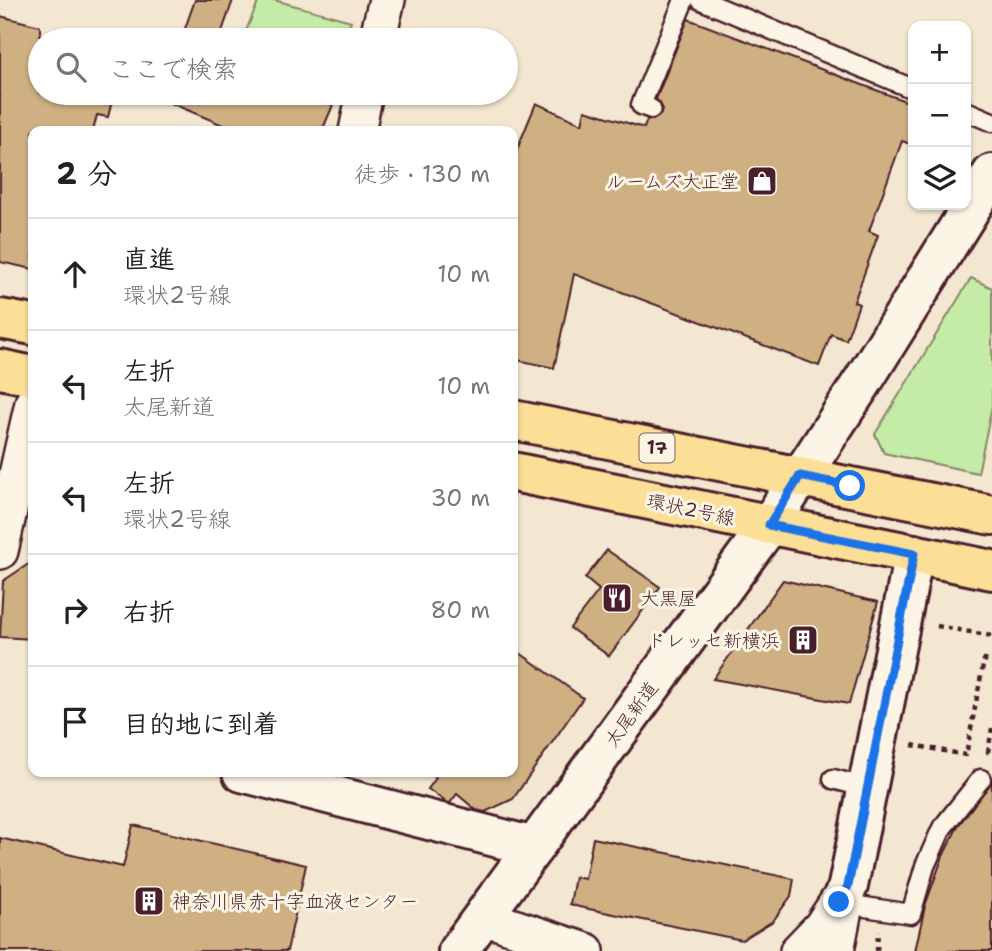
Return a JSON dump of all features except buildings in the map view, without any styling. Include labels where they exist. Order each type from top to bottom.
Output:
[{"type":"main road","points":[[0,319],[28,324]]},
{"type":"main road","points":[[0,369],[28,375]]},
{"type":"main road","name":"17","points":[[518,421],[992,516]]},
{"type":"main road","name":"環状2号線","points":[[518,473],[992,570]]},
{"type":"street","points":[[380,28],[387,0]]},
{"type":"street","points":[[358,126],[362,105]]},
{"type":"street","name":"太尾新道","points":[[458,951],[769,525],[935,268],[992,174]]},
{"type":"street","points":[[0,551],[28,425]]},
{"type":"street","points":[[836,951],[844,897],[851,783],[914,554]]},
{"type":"street","points":[[261,777],[534,847]]},
{"type":"street","points":[[798,951],[844,897]]},
{"type":"street","points":[[483,917],[586,951]]},
{"type":"lane","points":[[651,109],[641,104],[684,0]]},
{"type":"lane","points":[[701,0],[908,87]]},
{"type":"lane","points":[[971,113],[992,122]]},
{"type":"lane","points":[[844,897],[911,914],[925,866],[942,828],[981,779]]},
{"type":"path","points":[[937,626],[992,636]]},
{"type":"path","points":[[912,745],[966,755],[984,660],[992,661]]},
{"type":"path","points":[[992,728],[988,752],[992,752]]},
{"type":"green space","points":[[259,0],[274,0],[351,21],[348,28],[247,28]]},
{"type":"green space","points":[[971,278],[992,288],[992,406],[978,473],[884,453],[875,434]]},
{"type":"place","name":"ルームズ大正堂","points":[[762,181]]},
{"type":"place","name":"大黒屋","points":[[617,598]]},
{"type":"place","name":"ドレッセ新横浜","points":[[803,640]]},
{"type":"place","name":"神奈川県赤十字血液センター","points":[[149,901]]},
{"type":"route","points":[[839,902],[848,886],[914,554],[769,525],[800,476],[850,486]]}]
